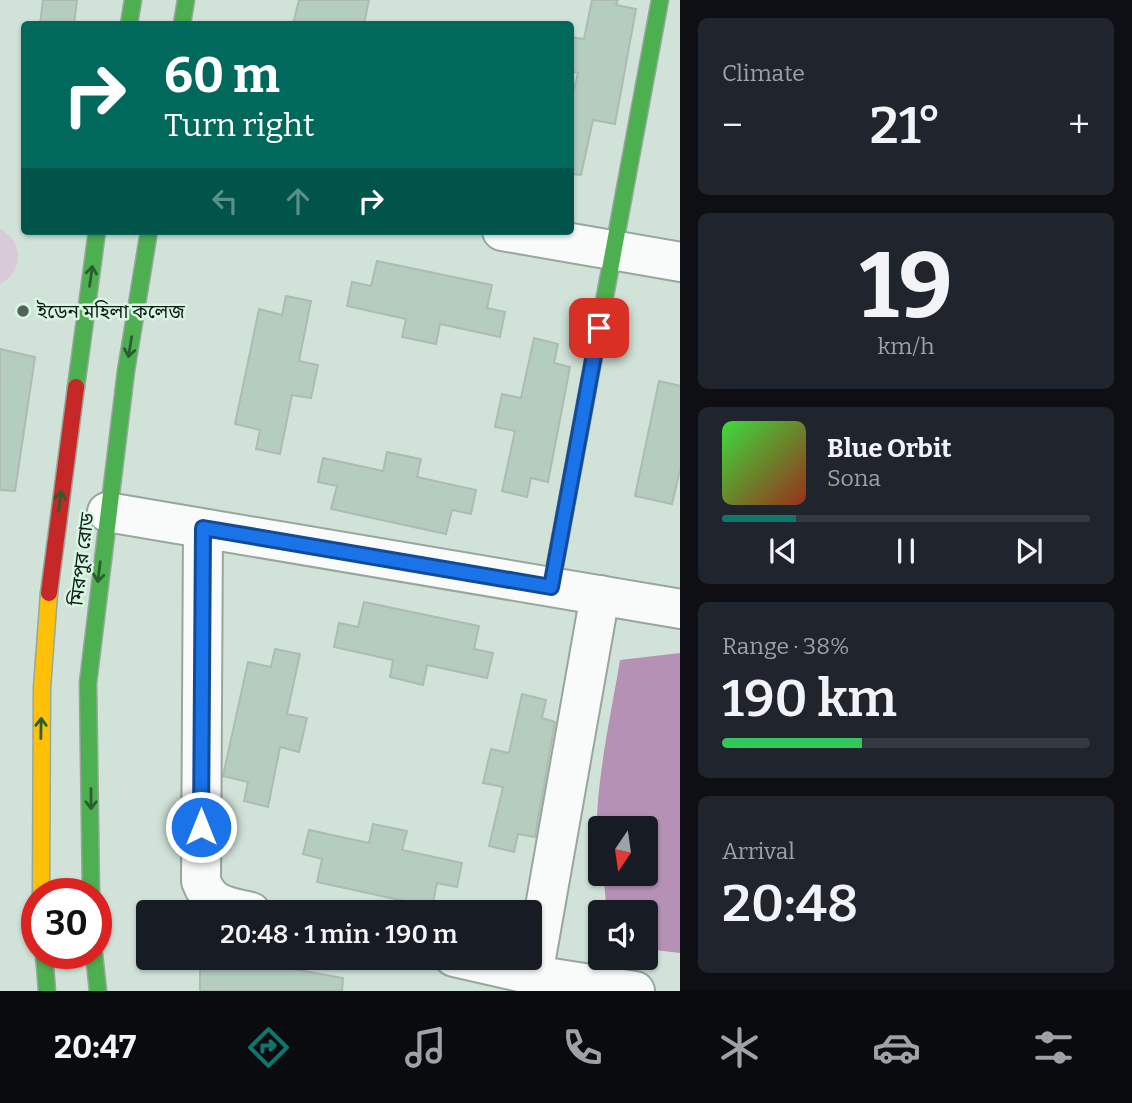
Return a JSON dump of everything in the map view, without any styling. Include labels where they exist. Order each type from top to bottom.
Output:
[{"type":"main road","points":[[130,21],[133,0]]},
{"type":"main road","points":[[182,21],[186,0]]},
{"type":"main road","points":[[551,587],[660,0]]},
{"type":"main road","name":"মিরপুর রোড","points":[[41,878],[42,688],[51,569],[96,235]]},
{"type":"main road","name":"মিরপুর রোড","points":[[91,878],[89,683],[107,512],[148,235]]},
{"type":"main road","points":[[45,969],[47,991]]},
{"type":"main road","points":[[96,969],[98,991]]},
{"type":"street","points":[[526,235],[680,262]]},
{"type":"street","points":[[107,512],[680,608]]},
{"type":"street","points":[[203,528],[201,881],[211,900]]},
{"type":"street","points":[[533,975],[600,595]]},
{"type":"street","points":[[511,970],[635,991]]},
{"type":"shaded area","points":[[0,229],[13,241],[18,256],[13,272],[0,284]]},
{"type":"shaded area","points":[[680,653],[680,953],[658,950],[658,900],[606,900],[604,886],[658,886],[658,816],[597,816],[602,762],[620,660]]},
{"type":"building","points":[[43,0],[77,0],[74,21],[40,21]]},
{"type":"building","points":[[299,0],[369,0],[365,21],[294,21]]},
{"type":"building","points":[[592,0],[618,0],[616,5],[636,9],[615,124],[593,120],[581,175],[574,174],[574,90],[578,73],[574,72],[574,38],[584,39]]},
{"type":"building","points":[[377,261],[492,285],[487,308],[505,312],[500,337],[440,324],[436,344],[402,337],[406,319],[347,306],[352,282],[371,286]]},
{"type":"building","points":[[286,296],[311,301],[299,361],[318,365],[311,398],[292,395],[280,454],[256,449],[260,430],[235,424],[259,309],[282,315]]},
{"type":"building","points":[[534,338],[558,344],[554,363],[570,367],[548,482],[531,478],[527,497],[502,491],[515,431],[495,427],[502,394],[521,398]]},
{"type":"building","points":[[0,349],[35,357],[15,491],[0,490]]},
{"type":"building","points":[[659,381],[680,386],[680,470],[672,504],[635,496]]},
{"type":"building","points":[[387,452],[421,459],[417,477],[476,490],[471,514],[452,510],[446,534],[331,509],[337,486],[318,482],[323,458],[383,471]]},
{"type":"building","points":[[364,602],[479,626],[474,649],[493,653],[487,678],[427,665],[423,685],[390,677],[393,660],[334,647],[339,623],[358,627]]},
{"type":"building","points":[[275,649],[300,654],[287,714],[307,718],[299,752],[280,747],[268,807],[244,801],[248,782],[223,776],[248,662],[271,667]]},
{"type":"building","points":[[522,694],[546,700],[542,718],[555,722],[535,837],[518,834],[514,852],[489,846],[503,787],[483,783],[491,749],[509,753]]},
{"type":"building","points":[[373,824],[407,831],[402,850],[462,863],[457,887],[437,883],[433,900],[400,900],[317,882],[322,859],[303,854],[309,830],[369,843]]},
{"type":"building","points":[[200,970],[299,970],[343,978],[342,991],[200,991]]},
{"type":"traffic: fast","points":[[130,21],[133,0]]},
{"type":"traffic: fast","points":[[182,21],[186,0]]},
{"type":"traffic: fast","points":[[593,361],[660,0]]},
{"type":"traffic: fast","points":[[76,387],[96,235]]},
{"type":"traffic: fast","points":[[91,878],[88,683],[126,371],[148,235]]},
{"type":"traffic: fast","points":[[45,969],[47,991]]},
{"type":"traffic: fast","points":[[96,969],[98,991]]},
{"type":"traffic: slow","points":[[551,587],[593,361]]},
{"type":"traffic: slow","points":[[41,878],[42,688],[49,593]]},
{"type":"traffic: jam","points":[[49,593],[76,387]]},
{"type":"place","name":"ইডেন মহিলা কলেজ","points":[[23,311]]},
{"type":"route","points":[[201,827],[203,528],[551,587],[599,328]]}]
